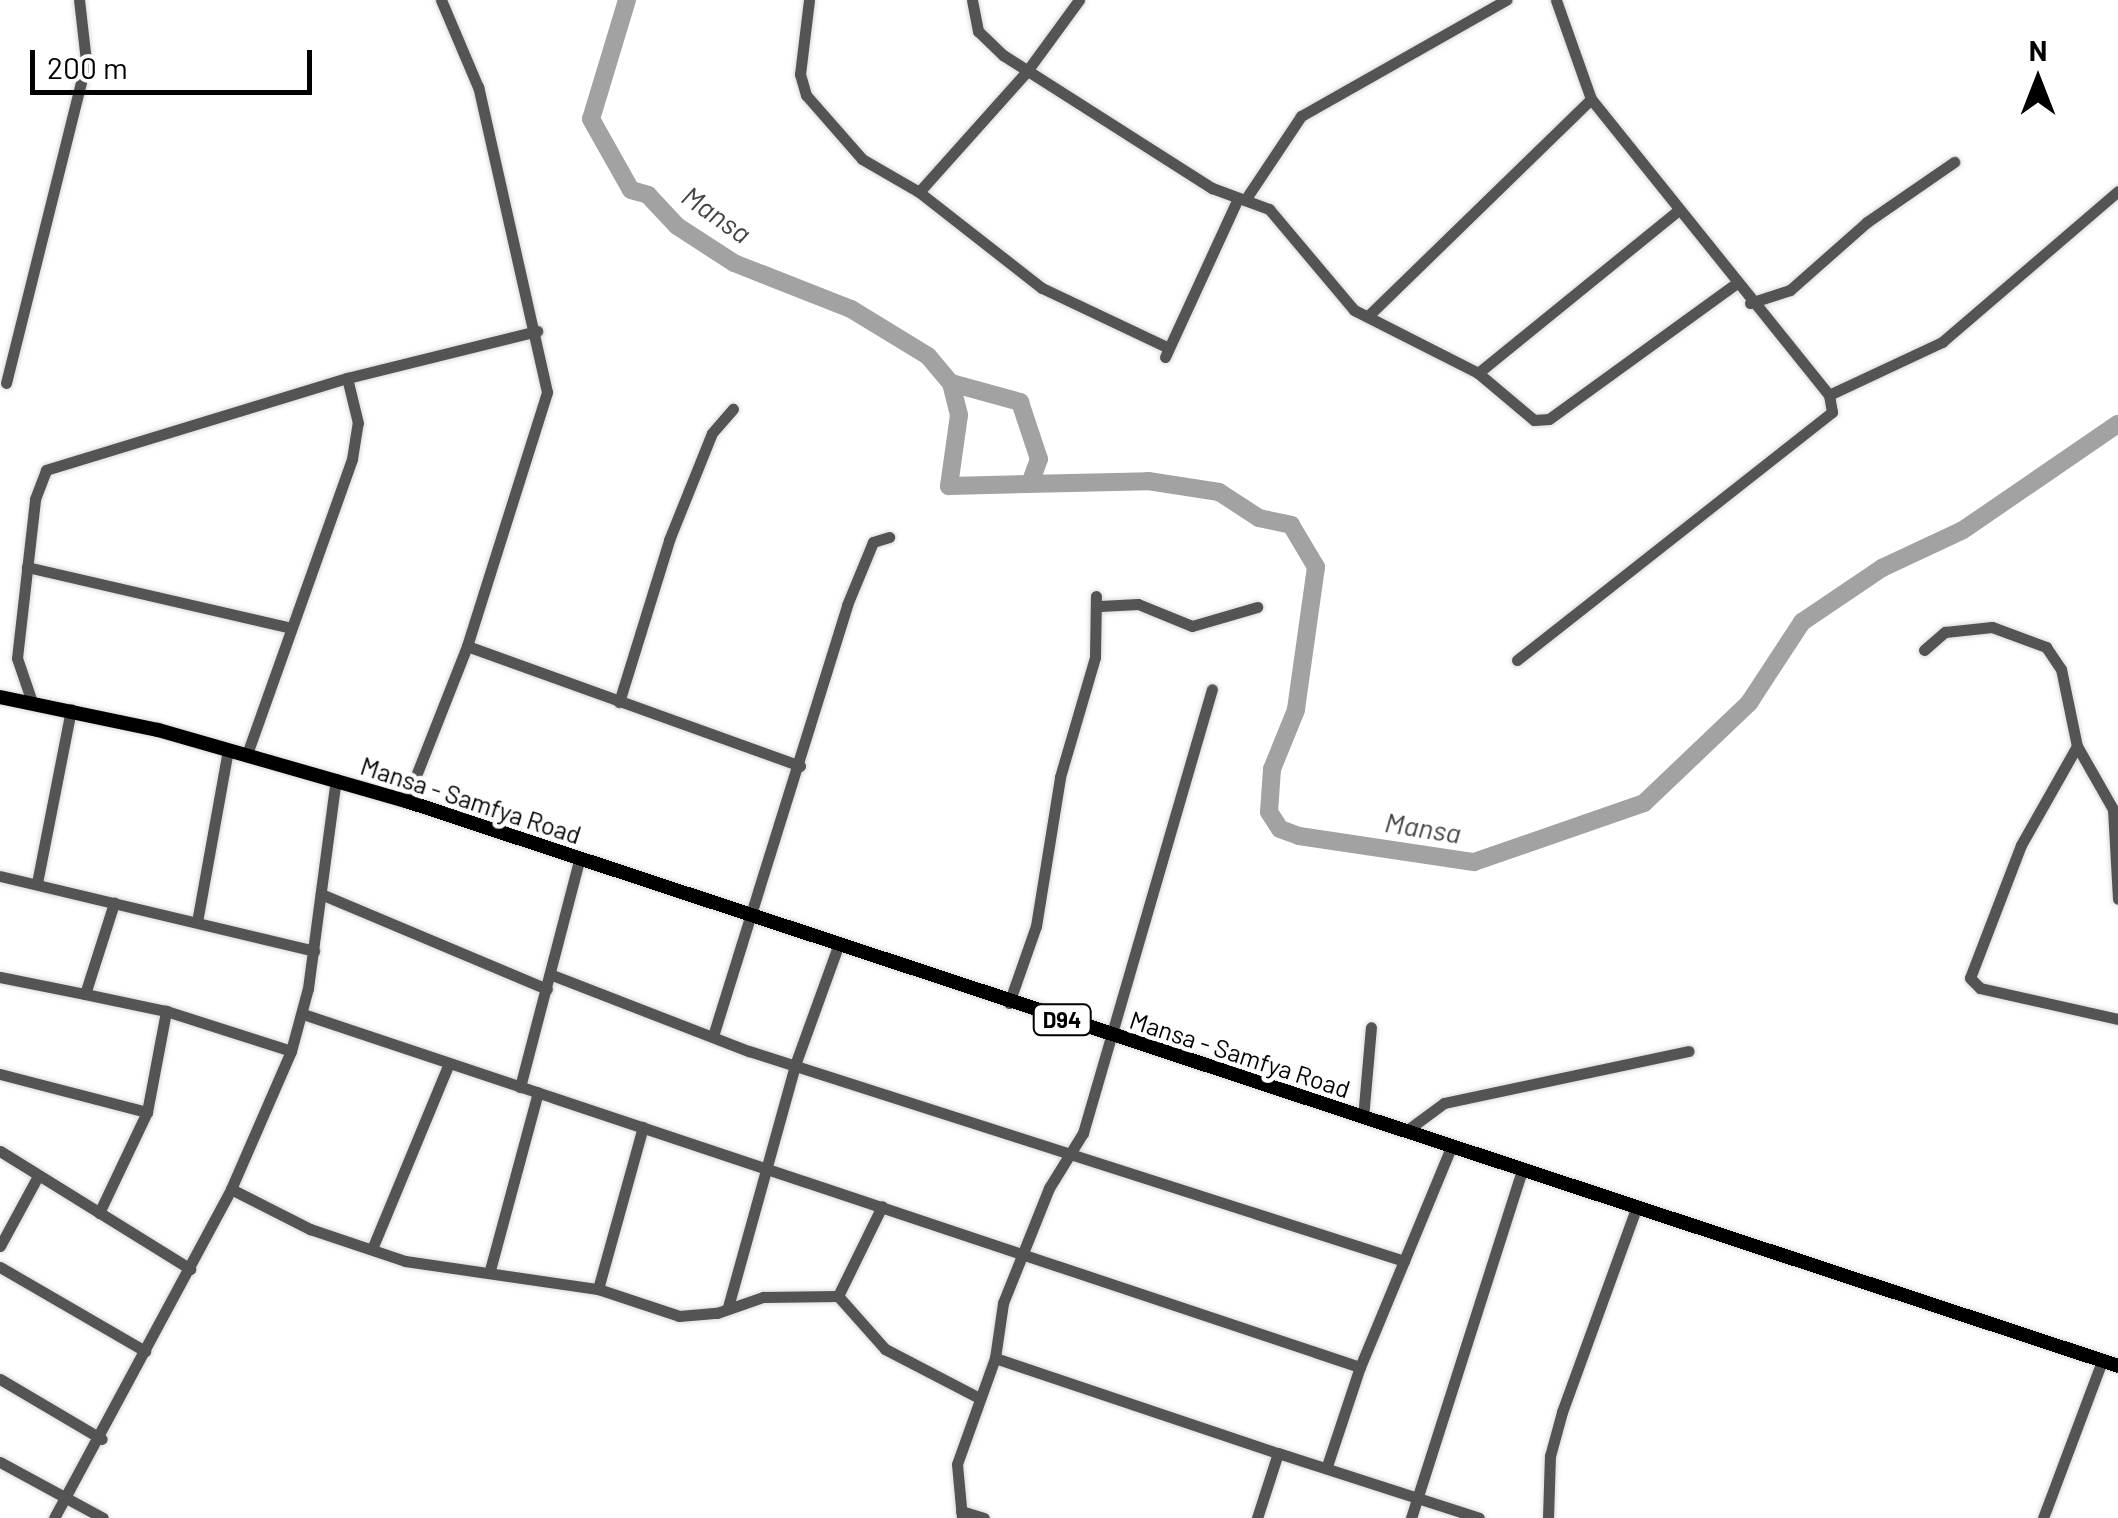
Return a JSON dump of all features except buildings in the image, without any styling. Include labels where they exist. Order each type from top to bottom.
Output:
[{"type":"main road","name":"Mansa - Samfya Road","points":[[0,697],[71,710],[228,749],[406,801],[1636,1211],[2118,1366]]},
{"type":"street","points":[[6,383],[86,61],[79,0]]},
{"type":"street","points":[[406,801],[466,646],[542,414],[546,378],[478,87],[441,0]]},
{"type":"street","points":[[809,0],[800,74],[806,95],[862,159],[919,192],[1042,288],[1167,353],[1241,199],[1301,116],[1506,0]]},
{"type":"street","points":[[972,0],[978,32],[1027,71],[1241,199],[1278,216],[1343,301],[1478,373],[1534,420],[1548,419],[1734,285]]},
{"type":"street","points":[[919,192],[1027,71],[1080,0]]},
{"type":"street","points":[[1517,660],[1832,412],[1829,395],[1734,285],[1591,99],[1556,0]]},
{"type":"street","points":[[1368,316],[1591,99]]},
{"type":"street","points":[[1750,303],[1790,290],[1868,222],[1954,162]]},
{"type":"street","points":[[1829,395],[1942,342],[2118,191]]},
{"type":"street","points":[[1478,373],[1676,212]]},
{"type":"street","points":[[32,702],[17,658],[27,567],[46,470],[347,378],[537,331]]},
{"type":"street","points":[[247,754],[358,436],[347,378]]},
{"type":"street","points":[[619,702],[676,524],[712,434],[733,409]]},
{"type":"street","points":[[713,1036],[860,569],[873,542],[889,537]]},
{"type":"street","points":[[27,567],[291,628]]},
{"type":"street","points":[[1009,1003],[1036,926],[1055,801],[1095,658],[1098,601],[1138,604],[1192,626],[1257,607]]},
{"type":"street","points":[[1924,650],[1946,632],[1992,627],[2046,648],[2060,669],[2078,746],[2113,809],[2118,899]]},
{"type":"street","points":[[466,646],[800,766]]},
{"type":"street","points":[[984,1518],[962,1514],[957,1464],[995,1358],[1002,1303],[1050,1188],[1073,1155],[1112,1036],[1212,689]]},
{"type":"street","points":[[37,883],[71,710]]},
{"type":"street","points":[[2078,746],[2021,845],[1970,978],[1980,988],[2118,1019]]},
{"type":"street","points":[[197,922],[228,749]]},
{"type":"street","points":[[54,1518],[102,1439],[231,1189],[291,1051],[303,1014],[314,951],[336,780]]},
{"type":"street","points":[[520,1087],[579,860]]},
{"type":"street","points":[[0,876],[314,951]]},
{"type":"street","points":[[321,894],[547,989]]},
{"type":"street","points":[[84,994],[114,903]]},
{"type":"street","points":[[728,1306],[795,1065],[838,946]]},
{"type":"street","points":[[550,974],[795,1065],[1404,1262]]},
{"type":"street","points":[[0,977],[166,1011],[291,1051]]},
{"type":"street","points":[[99,1213],[147,1112],[166,1011]]},
{"type":"street","points":[[303,1014],[766,1164],[1360,1367]]},
{"type":"street","points":[[1364,1118],[1371,1027]]},
{"type":"street","points":[[1406,1132],[1444,1103],[1688,1050]]},
{"type":"street","points":[[372,1249],[449,1063]]},
{"type":"street","points":[[0,1074],[147,1112]]},
{"type":"street","points":[[490,1270],[538,1092]]},
{"type":"street","points":[[598,1289],[643,1127]]},
{"type":"street","points":[[1327,1466],[1360,1367],[1451,1147]]},
{"type":"street","points":[[0,1152],[190,1269]]},
{"type":"street","points":[[1411,1518],[1522,1171]]},
{"type":"street","points":[[0,1246],[38,1176]]},
{"type":"street","points":[[231,1189],[310,1229],[372,1249],[441,1268],[490,1270],[598,1289],[679,1316],[762,1297],[838,1296],[898,1358],[980,1398]]},
{"type":"street","points":[[838,1296],[882,1206]]},
{"type":"street","points":[[1548,1518],[1550,1456],[1562,1412],[1636,1211]]},
{"type":"street","points":[[0,1267],[145,1351]]},
{"type":"street","points":[[995,1358],[1478,1518]]},
{"type":"street","points":[[2044,1518],[2102,1362]]},
{"type":"street","points":[[0,1379],[102,1439]]},
{"type":"street","points":[[1257,1518],[1278,1453]]},
{"type":"street","points":[[0,1462],[65,1502],[102,1518]]},
{"type":"waterway","name":"Mansa","points":[[627,0],[591,119],[631,190],[648,195],[677,226],[734,263],[851,309],[928,356],[951,383],[959,415],[949,486],[1148,481],[1219,492],[1259,518],[1291,525],[1316,567],[1296,710],[1272,769],[1269,812],[1280,829],[1299,836],[1474,862],[1644,803],[1749,703],[1802,622],[1882,568],[1963,530],[2118,424]]},
{"type":"waterway","name":"Mansa","points":[[951,383],[1020,402],[1039,459],[1031,481]]}]
